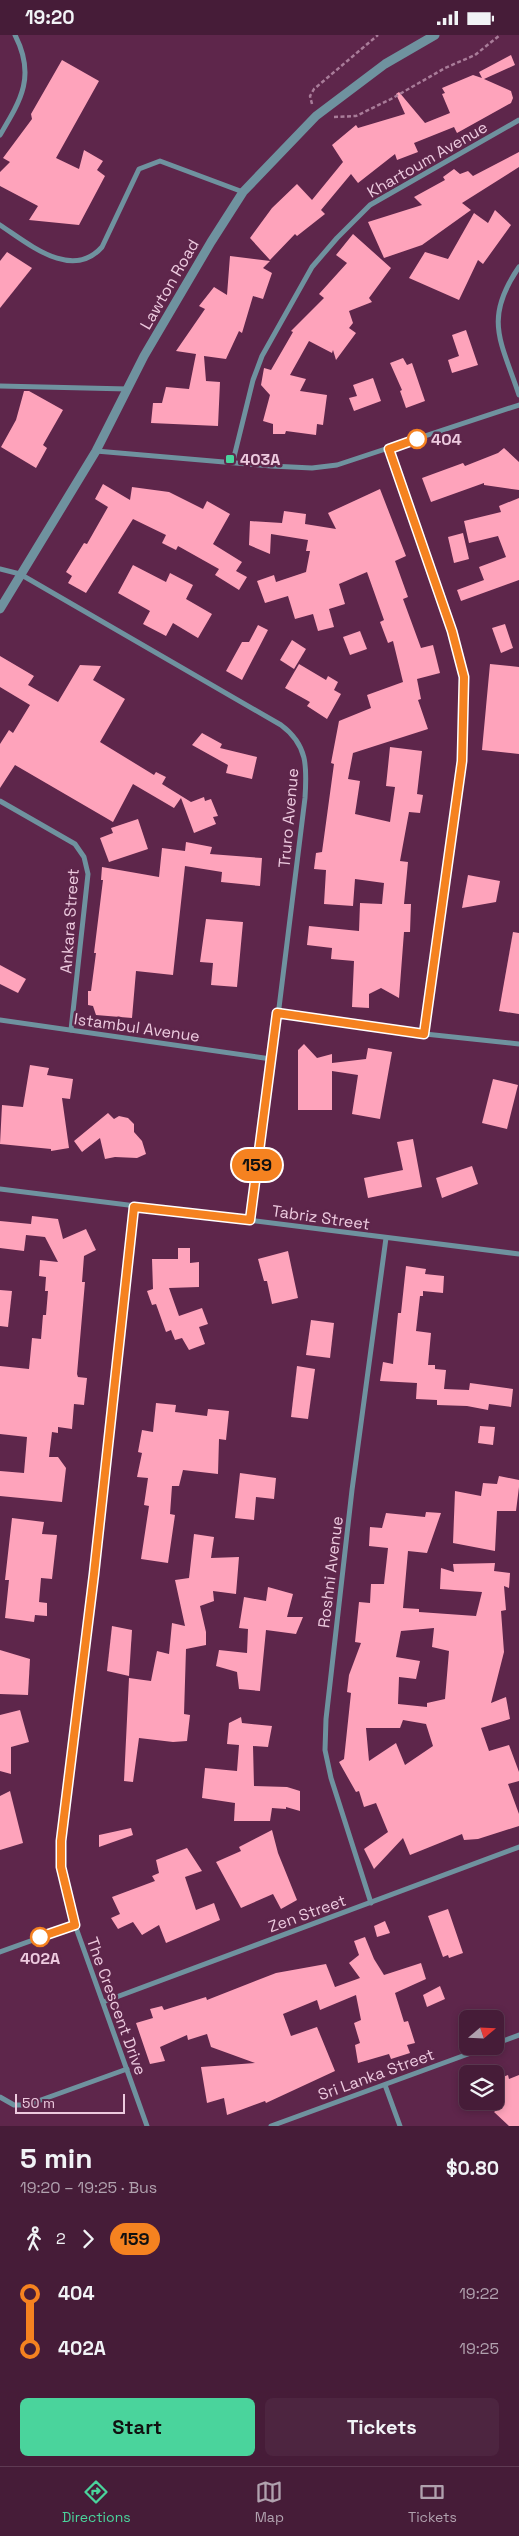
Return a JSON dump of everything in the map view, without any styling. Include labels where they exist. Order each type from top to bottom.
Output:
[{"type":"street","points":[[0,135],[22,99],[26,69],[21,47],[15,35]]},
{"type":"street","name":"Lawton Road","points":[[0,609],[96,451],[128,389],[211,242],[244,193],[316,116],[385,64],[436,35]]},
{"type":"street","name":"Khartoum Avenue","points":[[233,461],[246,403],[262,356],[312,267],[337,238],[370,205],[519,120]]},
{"type":"street","points":[[0,225],[40,251],[66,261],[84,260],[96,254],[102,247],[139,169],[160,161],[244,193]]},
{"type":"street","points":[[519,267],[506,287],[497,317],[500,337],[519,395]]},
{"type":"street","points":[[0,386],[128,389]]},
{"type":"street","points":[[96,451],[312,467],[337,465],[519,405]]},
{"type":"street","points":[[389,449],[452,631],[464,677],[462,761],[424,1034]]},
{"type":"street","name":"Truro Avenue","points":[[0,569],[20,574],[294,735],[307,766],[250,1220]]},
{"type":"street","name":"Ankara Street","points":[[0,801],[75,844],[84,857],[88,874],[71,1030]]},
{"type":"street","points":[[277,1013],[424,1034],[519,1044]]},
{"type":"street","name":"Istambul Avenue","points":[[0,1020],[271,1059]]},
{"type":"street","name":"Tabriz Street","points":[[0,1189],[519,1254]]},
{"type":"street","name":"The Crescent Drive","points":[[134,1207],[94,1574],[61,1841],[61,1867],[75,1925],[148,2126]]},
{"type":"street","name":"Roshni Avenue","points":[[371,1903],[330,1778],[325,1749],[326,1719],[352,1490],[386,1238]]},
{"type":"street","name":"Zen Street","points":[[103,2002],[519,1847]]},
{"type":"street","points":[[0,1952],[75,1925]]},
{"type":"street","points":[[504,2041],[519,2035]]},
{"type":"street","name":"Sri Lanka Street","points":[[271,2126],[466,2055]]},
{"type":"street","points":[[0,2097],[14,2105],[27,2105],[127,2069]]},
{"type":"street","points":[[385,2085],[400,2126]]},
{"type":"path","points":[[378,35],[314,89],[310,96],[316,116],[341,118],[356,116],[475,55],[500,35]]},
{"type":"building","points":[[511,55],[515,65],[484,79],[511,91],[513,98],[511,103],[457,133],[454,127],[414,143],[418,152],[397,160],[395,154],[358,183],[351,174],[321,210],[325,214],[297,236],[295,234],[270,260],[250,238],[272,208],[297,184],[312,200],[343,162],[332,145],[356,125],[358,128],[405,114],[396,94],[399,92],[425,123],[450,113],[442,94],[445,93],[442,88],[473,75],[482,78],[479,72]]},
{"type":"building","points":[[62,60],[99,81],[56,158],[79,169],[84,150],[103,161],[97,170],[105,176],[79,225],[29,220],[38,206],[0,186],[0,172],[10,162],[3,158],[32,119],[31,114]]},
{"type":"building","points":[[519,152],[519,167],[462,203],[471,210],[422,245],[384,258],[368,222],[422,205],[414,197],[445,180],[443,177],[454,169],[460,174],[468,171],[473,176]]},
{"type":"building","points":[[495,210],[511,225],[483,264],[478,260],[459,300],[409,278],[425,252],[448,259],[474,213],[488,223]]},
{"type":"building","points":[[353,234],[391,268],[369,298],[372,302],[349,311],[353,323],[349,328],[356,333],[336,360],[333,350],[332,353],[309,341],[290,375],[306,379],[300,391],[327,395],[323,425],[317,424],[316,435],[286,431],[285,434],[273,434],[273,424],[263,421],[270,395],[261,385],[264,368],[271,370],[293,332],[291,331],[324,298],[319,294],[347,263],[336,255]]},
{"type":"building","points":[[7,252],[32,268],[0,308],[0,261]]},
{"type":"building","points":[[230,256],[270,261],[263,268],[272,273],[263,299],[253,296],[242,333],[239,331],[226,359],[204,356],[206,381],[220,382],[218,426],[151,423],[153,403],[162,403],[166,387],[189,389],[196,354],[176,351],[205,309],[199,306],[214,287],[227,295]]},
{"type":"building","points":[[466,330],[478,365],[452,373],[448,360],[459,356],[452,335]]},
{"type":"building","points":[[403,358],[407,365],[412,363],[425,401],[406,408],[400,391],[402,390],[390,363]]},
{"type":"building","points":[[373,378],[381,401],[354,411],[349,398],[357,396],[353,385]]},
{"type":"building","points":[[24,391],[29,391],[63,410],[43,445],[47,448],[36,468],[1,447],[16,420]]},
{"type":"building","points":[[504,448],[519,462],[519,490],[484,485],[484,483],[431,502],[422,478],[463,463],[465,466],[498,453]]},
{"type":"building","points":[[103,484],[130,500],[132,487],[169,492],[203,509],[207,501],[230,514],[213,544],[242,562],[236,571],[247,577],[239,590],[215,575],[219,569],[178,546],[176,550],[162,543],[166,535],[133,519],[86,593],[68,583],[72,576],[66,572],[84,543],[87,544],[108,507],[95,499]]},
{"type":"building","points":[[380,489],[406,556],[395,561],[408,597],[403,599],[421,648],[433,645],[440,673],[417,679],[421,699],[418,700],[428,729],[353,753],[348,779],[360,781],[355,814],[390,822],[395,787],[386,786],[390,747],[422,751],[417,794],[423,795],[420,813],[409,812],[400,861],[408,862],[404,904],[411,904],[410,932],[404,932],[399,998],[381,988],[369,994],[369,1008],[352,1007],[354,961],[331,959],[332,948],[307,945],[309,926],[359,931],[360,903],[382,904],[384,883],[355,879],[353,906],[324,904],[326,870],[314,869],[316,853],[322,852],[334,764],[331,763],[339,721],[371,708],[367,695],[403,682],[393,641],[388,643],[380,622],[384,620],[367,572],[339,584],[345,604],[329,609],[334,627],[318,631],[313,614],[295,619],[288,596],[265,603],[257,581],[274,575],[276,582],[306,572],[310,551],[306,551],[308,540],[271,534],[270,554],[249,545],[250,521],[282,523],[284,511],[306,514],[305,524],[336,529],[328,513]]},
{"type":"building","points":[[519,498],[519,580],[461,601],[457,590],[484,580],[479,567],[506,557],[498,536],[469,543],[464,521],[501,512],[499,506]]},
{"type":"building","points":[[463,533],[469,559],[454,563],[448,537]]},
{"type":"building","points":[[133,565],[166,582],[170,573],[193,585],[186,599],[212,614],[198,638],[173,623],[166,636],[143,624],[150,611],[118,593]]},
{"type":"building","points":[[505,624],[513,648],[501,653],[492,628]]},
{"type":"building","points":[[258,625],[268,630],[242,680],[226,671],[242,642],[249,642]]},
{"type":"building","points":[[360,631],[367,649],[350,655],[343,637]]},
{"type":"building","points":[[292,640],[306,649],[294,669],[280,660]]},
{"type":"building","points":[[0,656],[34,676],[28,685],[58,702],[80,665],[101,666],[93,680],[125,699],[100,742],[154,775],[156,772],[166,777],[162,784],[191,802],[204,797],[205,801],[211,799],[218,816],[213,817],[216,824],[194,833],[181,798],[174,808],[133,784],[113,822],[15,765],[0,788],[0,744],[9,730],[13,733],[30,705],[0,687]]},
{"type":"building","points":[[299,664],[326,680],[328,676],[338,682],[334,690],[341,694],[327,719],[307,706],[310,702],[285,688]]},
{"type":"building","points":[[490,664],[519,667],[519,754],[482,750]]},
{"type":"building","points":[[202,733],[222,744],[220,748],[257,757],[252,779],[226,773],[228,765],[192,745]]},
{"type":"building","points":[[138,819],[148,849],[109,862],[100,838],[113,833],[111,828]]},
{"type":"building","points":[[186,842],[212,847],[210,854],[262,858],[260,886],[221,882],[222,872],[185,866],[173,975],[136,971],[132,1018],[96,1015],[93,1006],[88,1005],[88,991],[91,991],[96,953],[94,953],[103,880],[101,880],[102,867],[159,877],[162,848],[185,851]]},
{"type":"building","points":[[468,875],[500,881],[496,902],[462,908]]},
{"type":"building","points":[[206,919],[243,922],[237,987],[211,985],[213,963],[200,962]]},
{"type":"building","points":[[513,932],[519,933],[519,1014],[499,1011]]},
{"type":"building","points":[[0,965],[26,979],[18,993],[0,984]]},
{"type":"building","points":[[304,1044],[317,1058],[332,1054],[332,1063],[366,1059],[368,1048],[392,1052],[380,1119],[352,1114],[358,1075],[332,1071],[332,1110],[298,1110],[298,1050]]},
{"type":"building","points":[[30,1065],[49,1068],[47,1075],[73,1079],[70,1099],[62,1098],[69,1148],[51,1151],[51,1149],[0,1144],[2,1105],[23,1107]]},
{"type":"building","points":[[493,1079],[518,1085],[507,1129],[482,1123]]},
{"type":"building","points":[[108,1113],[114,1119],[119,1116],[128,1118],[134,1124],[134,1132],[142,1141],[146,1154],[137,1158],[115,1157],[105,1159],[100,1138],[82,1152],[74,1141]]},
{"type":"building","points":[[413,1139],[422,1187],[368,1198],[364,1178],[403,1170],[397,1142]]},
{"type":"building","points":[[472,1166],[478,1184],[442,1198],[436,1178]]},
{"type":"building","points":[[32,1216],[58,1219],[63,1239],[86,1229],[96,1250],[84,1256],[82,1282],[85,1282],[77,1374],[78,1377],[87,1378],[84,1405],[74,1404],[72,1429],[58,1427],[58,1433],[52,1432],[49,1457],[58,1457],[66,1468],[62,1502],[0,1496],[0,1471],[24,1473],[27,1437],[0,1434],[0,1366],[29,1369],[32,1338],[41,1339],[43,1315],[46,1315],[48,1291],[45,1291],[46,1277],[39,1276],[40,1260],[58,1262],[45,1237],[26,1235],[24,1251],[0,1248],[0,1221],[31,1224]]},
{"type":"building","points":[[178,1248],[190,1248],[190,1263],[199,1262],[199,1287],[169,1288],[179,1316],[202,1308],[208,1324],[199,1327],[205,1344],[189,1350],[182,1338],[175,1340],[171,1330],[166,1332],[156,1304],[152,1305],[147,1291],[153,1289],[152,1259],[178,1259]]},
{"type":"building","points":[[288,1251],[298,1298],[272,1304],[267,1281],[264,1281],[258,1259]]},
{"type":"building","points":[[406,1266],[426,1269],[425,1274],[444,1276],[443,1293],[423,1291],[423,1296],[420,1296],[416,1331],[431,1333],[428,1365],[435,1365],[435,1369],[446,1370],[444,1389],[469,1390],[470,1383],[513,1389],[511,1407],[489,1404],[488,1410],[467,1406],[437,1405],[437,1400],[416,1399],[417,1383],[380,1381],[383,1362],[393,1364],[398,1313],[401,1313]]},
{"type":"building","points":[[0,1290],[12,1291],[8,1327],[0,1326]]},
{"type":"building","points":[[311,1320],[334,1323],[330,1358],[306,1355]]},
{"type":"building","points":[[297,1366],[315,1369],[308,1419],[291,1417]]},
{"type":"building","points":[[156,1403],[176,1405],[175,1412],[207,1416],[208,1409],[229,1411],[226,1440],[219,1439],[218,1474],[183,1470],[179,1486],[172,1486],[170,1514],[175,1515],[168,1563],[141,1559],[149,1506],[144,1505],[148,1478],[137,1477],[142,1453],[138,1452],[142,1430],[153,1432]]},
{"type":"building","points":[[480,1426],[495,1427],[493,1445],[478,1443]]},
{"type":"building","points":[[240,1473],[276,1478],[274,1499],[256,1497],[254,1520],[235,1518]]},
{"type":"building","points":[[499,1476],[519,1480],[519,1487],[516,1511],[497,1511],[495,1551],[453,1543],[455,1491],[481,1496],[483,1483],[497,1484]]},
{"type":"building","points":[[426,1512],[441,1513],[427,1553],[408,1551],[403,1608],[419,1609],[419,1612],[476,1616],[482,1592],[440,1589],[441,1568],[454,1572],[453,1564],[495,1563],[494,1571],[510,1573],[509,1588],[504,1586],[506,1610],[501,1611],[504,1652],[491,1703],[506,1697],[510,1719],[481,1728],[489,1751],[509,1745],[519,1772],[519,1781],[508,1784],[519,1814],[519,1826],[478,1839],[464,1840],[462,1834],[410,1855],[403,1838],[374,1869],[364,1849],[388,1832],[376,1803],[364,1807],[359,1791],[356,1792],[339,1762],[344,1759],[351,1693],[347,1692],[349,1675],[361,1643],[355,1642],[359,1602],[370,1603],[371,1584],[384,1584],[388,1548],[369,1546],[370,1527],[382,1528],[386,1513],[425,1517]],"holes":[[[434,1628],[432,1647],[449,1651],[445,1699],[427,1703],[427,1707],[398,1704],[399,1677],[416,1679],[420,1661],[396,1657],[401,1631]],[[403,1720],[426,1724],[433,1746],[405,1765],[396,1743],[369,1761],[366,1728],[400,1728]]]},
{"type":"building","points":[[12,1518],[44,1522],[42,1534],[57,1535],[52,1579],[41,1578],[39,1602],[47,1603],[47,1616],[35,1615],[34,1622],[5,1618],[9,1580],[5,1580]]},
{"type":"building","points":[[194,1534],[214,1537],[211,1558],[239,1557],[236,1594],[213,1591],[214,1601],[200,1606],[206,1632],[206,1645],[186,1649],[184,1714],[190,1715],[187,1741],[173,1742],[139,1738],[133,1782],[124,1781],[129,1678],[151,1681],[157,1651],[169,1654],[172,1623],[185,1626],[175,1580],[189,1578]]},
{"type":"building","points":[[268,1587],[293,1594],[287,1617],[303,1617],[296,1634],[266,1630],[260,1691],[239,1689],[237,1672],[216,1666],[219,1650],[247,1653],[248,1629],[239,1628],[244,1597],[266,1601]]},
{"type":"building","points":[[112,1626],[132,1630],[129,1676],[107,1671]]},
{"type":"building","points":[[0,1650],[30,1659],[28,1695],[0,1694]]},
{"type":"building","points":[[20,1710],[29,1742],[11,1747],[11,1774],[0,1771],[0,1715]]},
{"type":"building","points":[[241,1717],[242,1723],[272,1726],[268,1747],[253,1746],[254,1786],[287,1787],[300,1791],[300,1811],[286,1807],[286,1809],[272,1808],[270,1821],[234,1821],[235,1803],[202,1798],[205,1768],[237,1771],[239,1745],[227,1744],[229,1723]]},
{"type":"building","points":[[10,1791],[23,1843],[0,1850],[0,1796]]},
{"type":"building","points":[[131,1828],[133,1835],[99,1847],[99,1835]]},
{"type":"building","points":[[272,1830],[278,1853],[297,1900],[281,1909],[273,1894],[241,1908],[216,1862],[241,1851],[239,1847]]},
{"type":"building","points":[[187,1848],[202,1871],[185,1877],[196,1910],[214,1903],[220,1920],[166,1943],[159,1925],[142,1935],[133,1922],[118,1929],[111,1918],[120,1914],[112,1897],[155,1881],[152,1876],[159,1873],[156,1860]]},
{"type":"building","points":[[448,1909],[463,1953],[449,1958],[448,1955],[443,1957],[428,1916]]},
{"type":"building","points":[[385,1921],[390,1933],[377,1937],[374,1926]]},
{"type":"building","points":[[365,1937],[374,1959],[384,1975],[421,1963],[426,1979],[395,1993],[404,2022],[408,2021],[415,2043],[407,2045],[410,2053],[391,2059],[389,2054],[358,2063],[355,2045],[360,2043],[354,2023],[361,2020],[356,1995],[320,2010],[317,2000],[283,2014],[291,2036],[317,2027],[335,2071],[266,2103],[265,2101],[227,2115],[224,2098],[207,2103],[201,2067],[255,2063],[211,2047],[207,2034],[188,2040],[187,2035],[160,2047],[165,2061],[150,2064],[136,2023],[153,2018],[150,2009],[162,2006],[164,2010],[206,1997],[207,2000],[276,1973],[326,1964],[335,1987],[360,1978],[349,1963],[359,1955],[354,1941]]},
{"type":"building","points":[[440,1986],[445,1999],[427,2007],[423,1995]]},
{"type":"building","points":[[508,2075],[509,2079],[519,2075],[519,2126],[509,2126],[494,2112],[504,2110],[504,2077]]},
{"type":"bus line","name":"159","points":[[40,1937],[75,1925],[61,1867],[61,1841],[94,1574],[134,1207],[250,1220],[277,1013],[424,1034],[462,761],[464,677],[452,631],[389,449],[417,439]]},
{"type":"place","name":"404","points":[[417,439]]},
{"type":"place","name":"403A","points":[[230,459]]},
{"type":"place","name":"402A","points":[[40,1937]]}]
